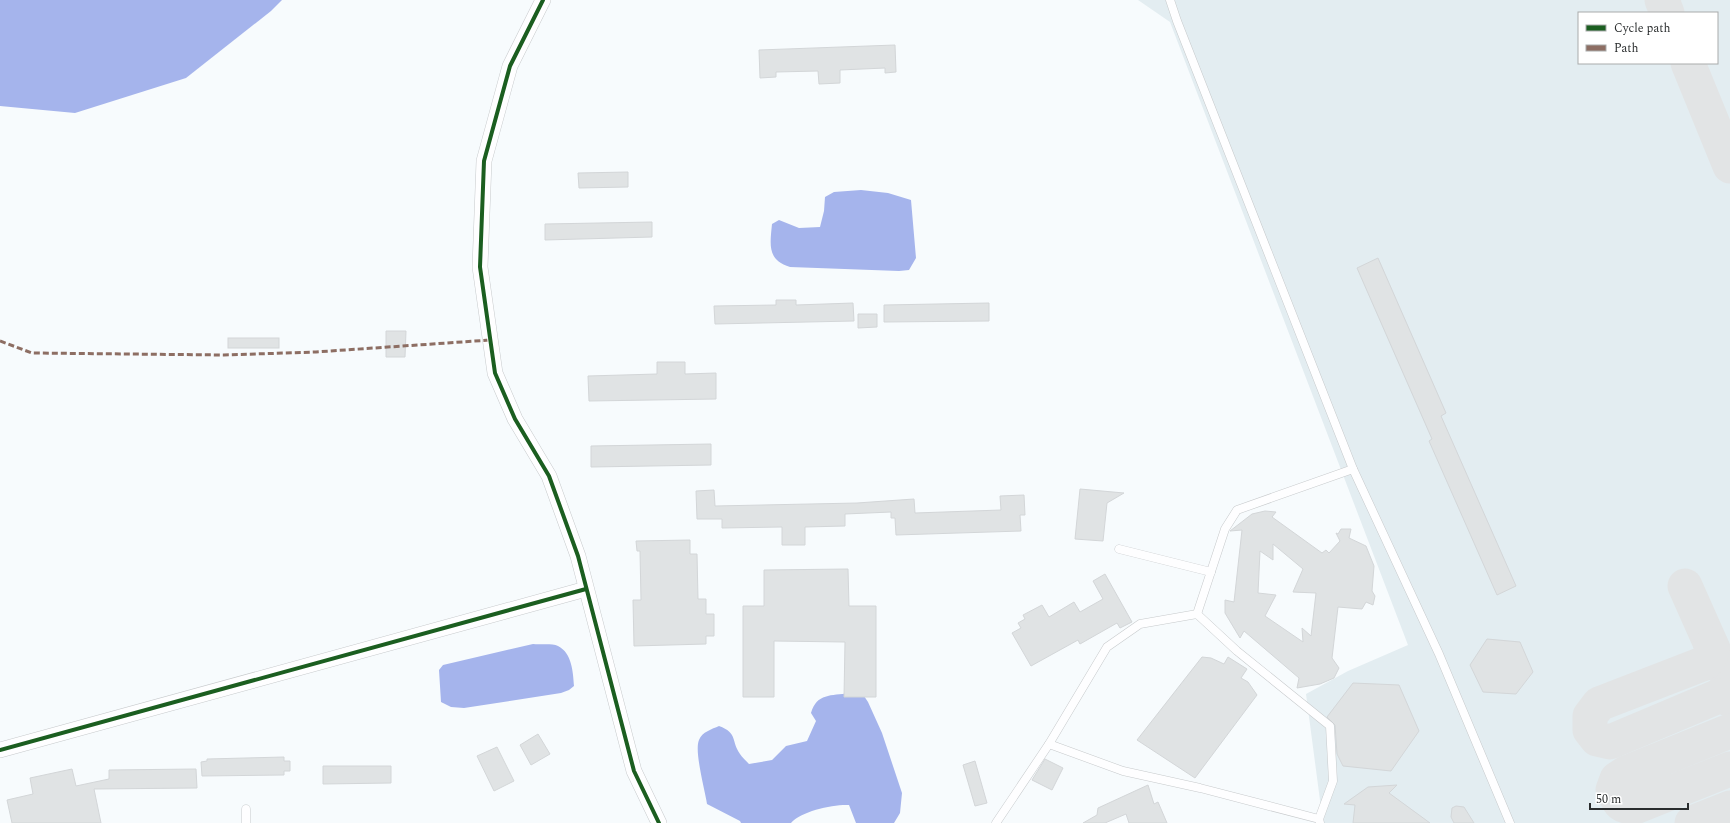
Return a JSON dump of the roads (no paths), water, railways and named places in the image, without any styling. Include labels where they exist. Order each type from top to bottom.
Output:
[{"type":"street","points":[[543,0],[510,66],[484,161],[480,267],[495,373],[515,419],[549,476],[578,556],[634,771],[659,823]]},
{"type":"street","points":[[0,750],[586,589]]},
{"type":"lane","points":[[1170,0],[1353,469],[1439,654],[1510,823]]},
{"type":"lane","points":[[1197,614],[1225,529],[1237,510],[1353,469]]},
{"type":"lane","points":[[1119,549],[1211,572]]},
{"type":"lane","points":[[996,823],[1049,744],[1107,647],[1140,624],[1197,614]]},
{"type":"lane","points":[[1049,744],[1123,771],[1200,788],[1320,821],[1333,781],[1330,726],[1237,651],[1197,614]]},
{"type":"lane","points":[[246,809],[246,823]]},
{"type":"water","points":[[0,0],[282,0],[271,11],[186,78],[75,113],[0,106]]},
{"type":"water","points":[[861,190],[888,193],[911,200],[916,258],[909,270],[899,271],[790,267],[777,260],[772,251],[771,245],[772,224],[779,220],[799,228],[820,227],[824,211],[825,197],[834,192]]},
{"type":"water","points":[[533,644],[553,645],[563,649],[571,663],[574,686],[561,693],[464,708],[451,707],[441,702],[439,670],[443,665]]},
{"type":"water","points":[[862,693],[868,702],[882,733],[902,793],[900,813],[894,823],[856,823],[849,805],[843,805],[818,809],[802,815],[791,823],[741,823],[740,821],[707,804],[698,753],[700,737],[705,733],[719,726],[725,729],[732,735],[737,749],[749,764],[772,760],[786,746],[807,741],[816,721],[811,713],[817,702],[831,695]]}]
